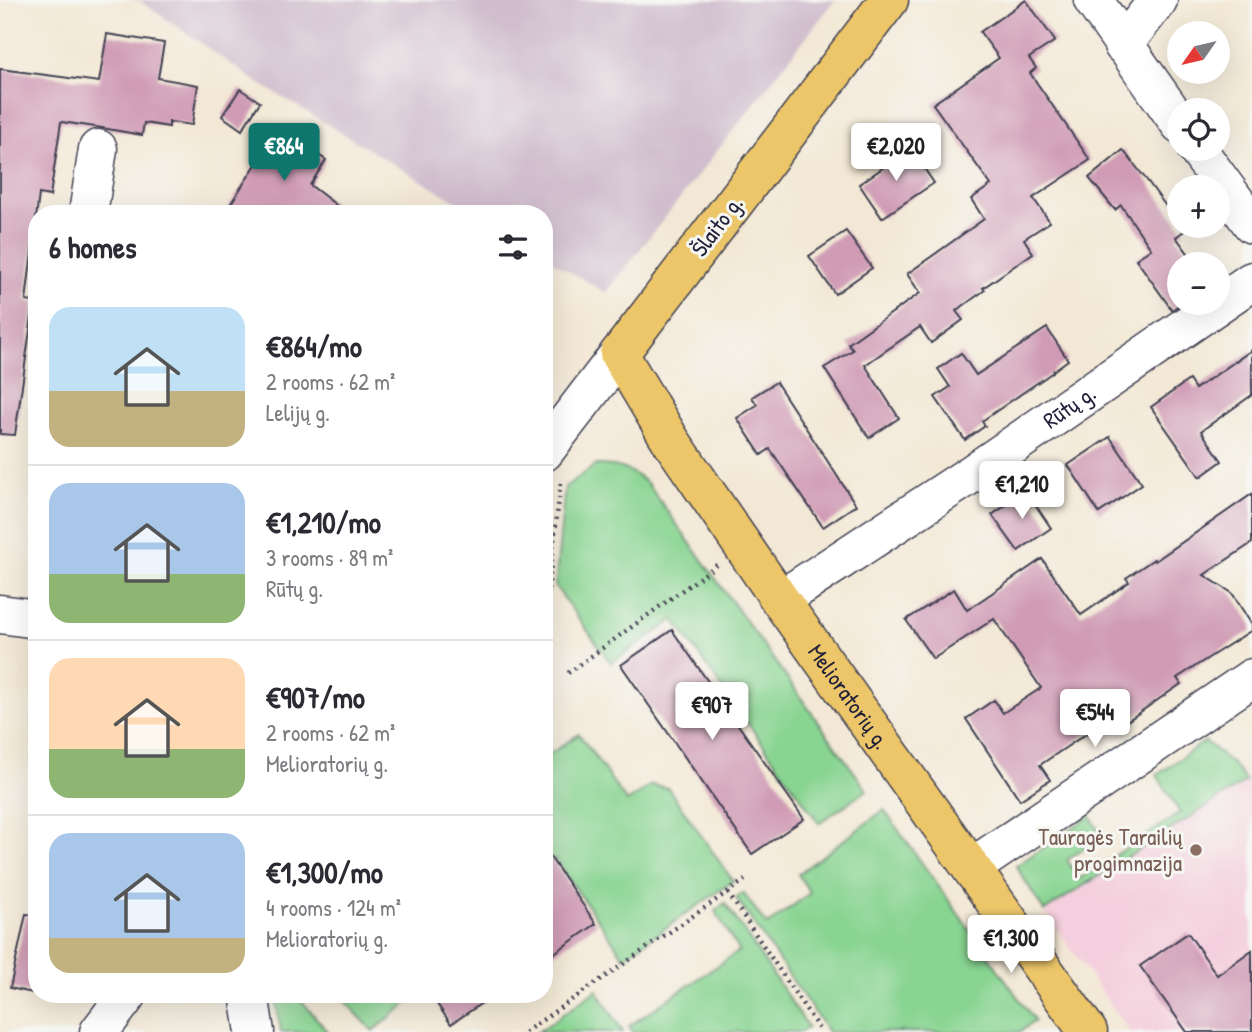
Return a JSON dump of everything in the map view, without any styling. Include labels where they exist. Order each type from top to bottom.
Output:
[{"type":"main road","name":"Šlaito g.","points":[[619,354],[889,0]]},
{"type":"main road","name":"Melioratorių g.","points":[[619,354],[671,441],[780,600],[1088,1032]]},
{"type":"street","points":[[1093,0],[1167,106]]},
{"type":"street","points":[[1123,45],[1158,0]]},
{"type":"street","points":[[89,205],[98,149]]},
{"type":"street","points":[[1214,161],[1240,180],[1252,224]]},
{"type":"street","name":"Rūtų g.","points":[[780,600],[973,473],[1252,281]]},
{"type":"street","name":"Šlaito g.","points":[[553,464],[619,354]]},
{"type":"street","points":[[971,869],[1252,678]]},
{"type":"street","points":[[99,1032],[121,1003]]},
{"type":"street","points":[[250,1003],[255,1032]]},
{"type":"path","points":[[568,673],[718,565]]},
{"type":"path","points":[[525,1032],[745,880]]},
{"type":"path","points":[[727,893],[820,1030],[813,1032]]},
{"type":"shaded area","points":[[127,0],[835,0],[606,293],[553,261],[553,205],[462,205],[257,82],[140,1]]},
{"type":"shaded area","name":"Tauragės Tarailių progimnazija","points":[[1246,781],[1252,789],[1252,1032],[1130,1032],[1044,911]]},
{"type":"green space","points":[[596,465],[623,469],[647,483],[867,790],[819,823],[674,620],[611,663],[555,586],[565,487]]},
{"type":"green space","points":[[579,734],[627,802],[651,785],[668,788],[733,881],[624,957],[555,859],[553,860],[553,752]]},
{"type":"green space","points":[[1205,741],[1233,765],[1246,781],[1044,911],[1016,866],[1090,816],[1102,836],[1067,860],[1079,879],[1180,813],[1157,775]]},
{"type":"green space","points":[[884,810],[1035,1021],[1019,1032],[828,1032],[736,898],[743,893],[767,925],[810,893],[798,874]]},
{"type":"green space","points":[[725,903],[808,1027],[801,1032],[633,1032],[629,1026],[739,951],[715,911]]},
{"type":"green space","points":[[597,990],[623,1032],[538,1032]]},
{"type":"green space","points":[[276,1003],[304,1003],[328,1032],[281,1032]]},
{"type":"green space","points":[[347,1003],[408,1003],[373,1031]]},
{"type":"building","points":[[1026,0],[1055,41],[1029,58],[1036,68],[1030,73],[1090,160],[1033,198],[1050,222],[1024,239],[1033,253],[983,288],[985,290],[956,311],[963,320],[931,343],[920,327],[865,365],[899,418],[869,438],[824,368],[853,350],[848,344],[920,293],[907,274],[984,219],[971,199],[991,185],[933,104],[999,58],[980,32]]},
{"type":"building","points":[[107,34],[164,43],[158,78],[198,85],[192,125],[169,122],[169,127],[144,123],[142,135],[61,122],[50,196],[39,194],[38,205],[28,205],[28,344],[15,435],[0,434],[0,69],[99,82]]},
{"type":"building","points":[[240,89],[260,102],[242,130],[222,116]]},
{"type":"building","points":[[279,129],[326,160],[310,185],[336,205],[230,205]]},
{"type":"building","points":[[911,149],[934,183],[882,218],[859,184]]},
{"type":"building","points":[[1123,150],[1167,208],[1167,238],[1177,238],[1187,252],[1167,252],[1167,303],[1136,259],[1151,249],[1121,205],[1115,210],[1089,178]]},
{"type":"building","points":[[846,231],[872,268],[835,294],[809,256]]},
{"type":"building","points":[[1047,328],[1068,360],[982,421],[985,426],[965,440],[935,397],[950,387],[938,369],[961,353],[976,375]]},
{"type":"building","points":[[1252,350],[1252,395],[1201,431],[1222,461],[1200,477],[1151,407],[1189,380],[1195,389]]},
{"type":"building","points":[[776,382],[856,505],[823,527],[770,449],[761,455],[737,418],[757,405],[752,397]]},
{"type":"building","points":[[1110,437],[1142,484],[1099,513],[1068,465]]},
{"type":"building","points":[[1026,491],[1051,528],[1018,551],[992,515]]},
{"type":"building","points":[[1252,494],[1252,543],[1204,575],[1232,593],[1252,625],[1252,630],[1177,678],[1181,684],[1124,723],[1117,713],[1040,765],[1050,780],[1020,800],[966,719],[994,700],[1003,713],[1041,688],[994,619],[933,659],[906,620],[954,589],[967,610],[1042,559],[1081,615],[1129,582],[1126,578]]},
{"type":"building","points":[[672,630],[804,819],[752,854],[621,665]]},
{"type":"building","points":[[553,861],[596,924],[553,954]]},
{"type":"building","points":[[26,914],[28,914],[28,992],[10,988]]},
{"type":"building","points":[[1188,933],[1217,975],[1252,950],[1252,1032],[1187,1032],[1140,966]]},
{"type":"building","points":[[436,1003],[482,1003],[451,1024]]},
{"type":"place","name":"Tauragės Tarailių progimnazija","points":[[1196,850]]}]
